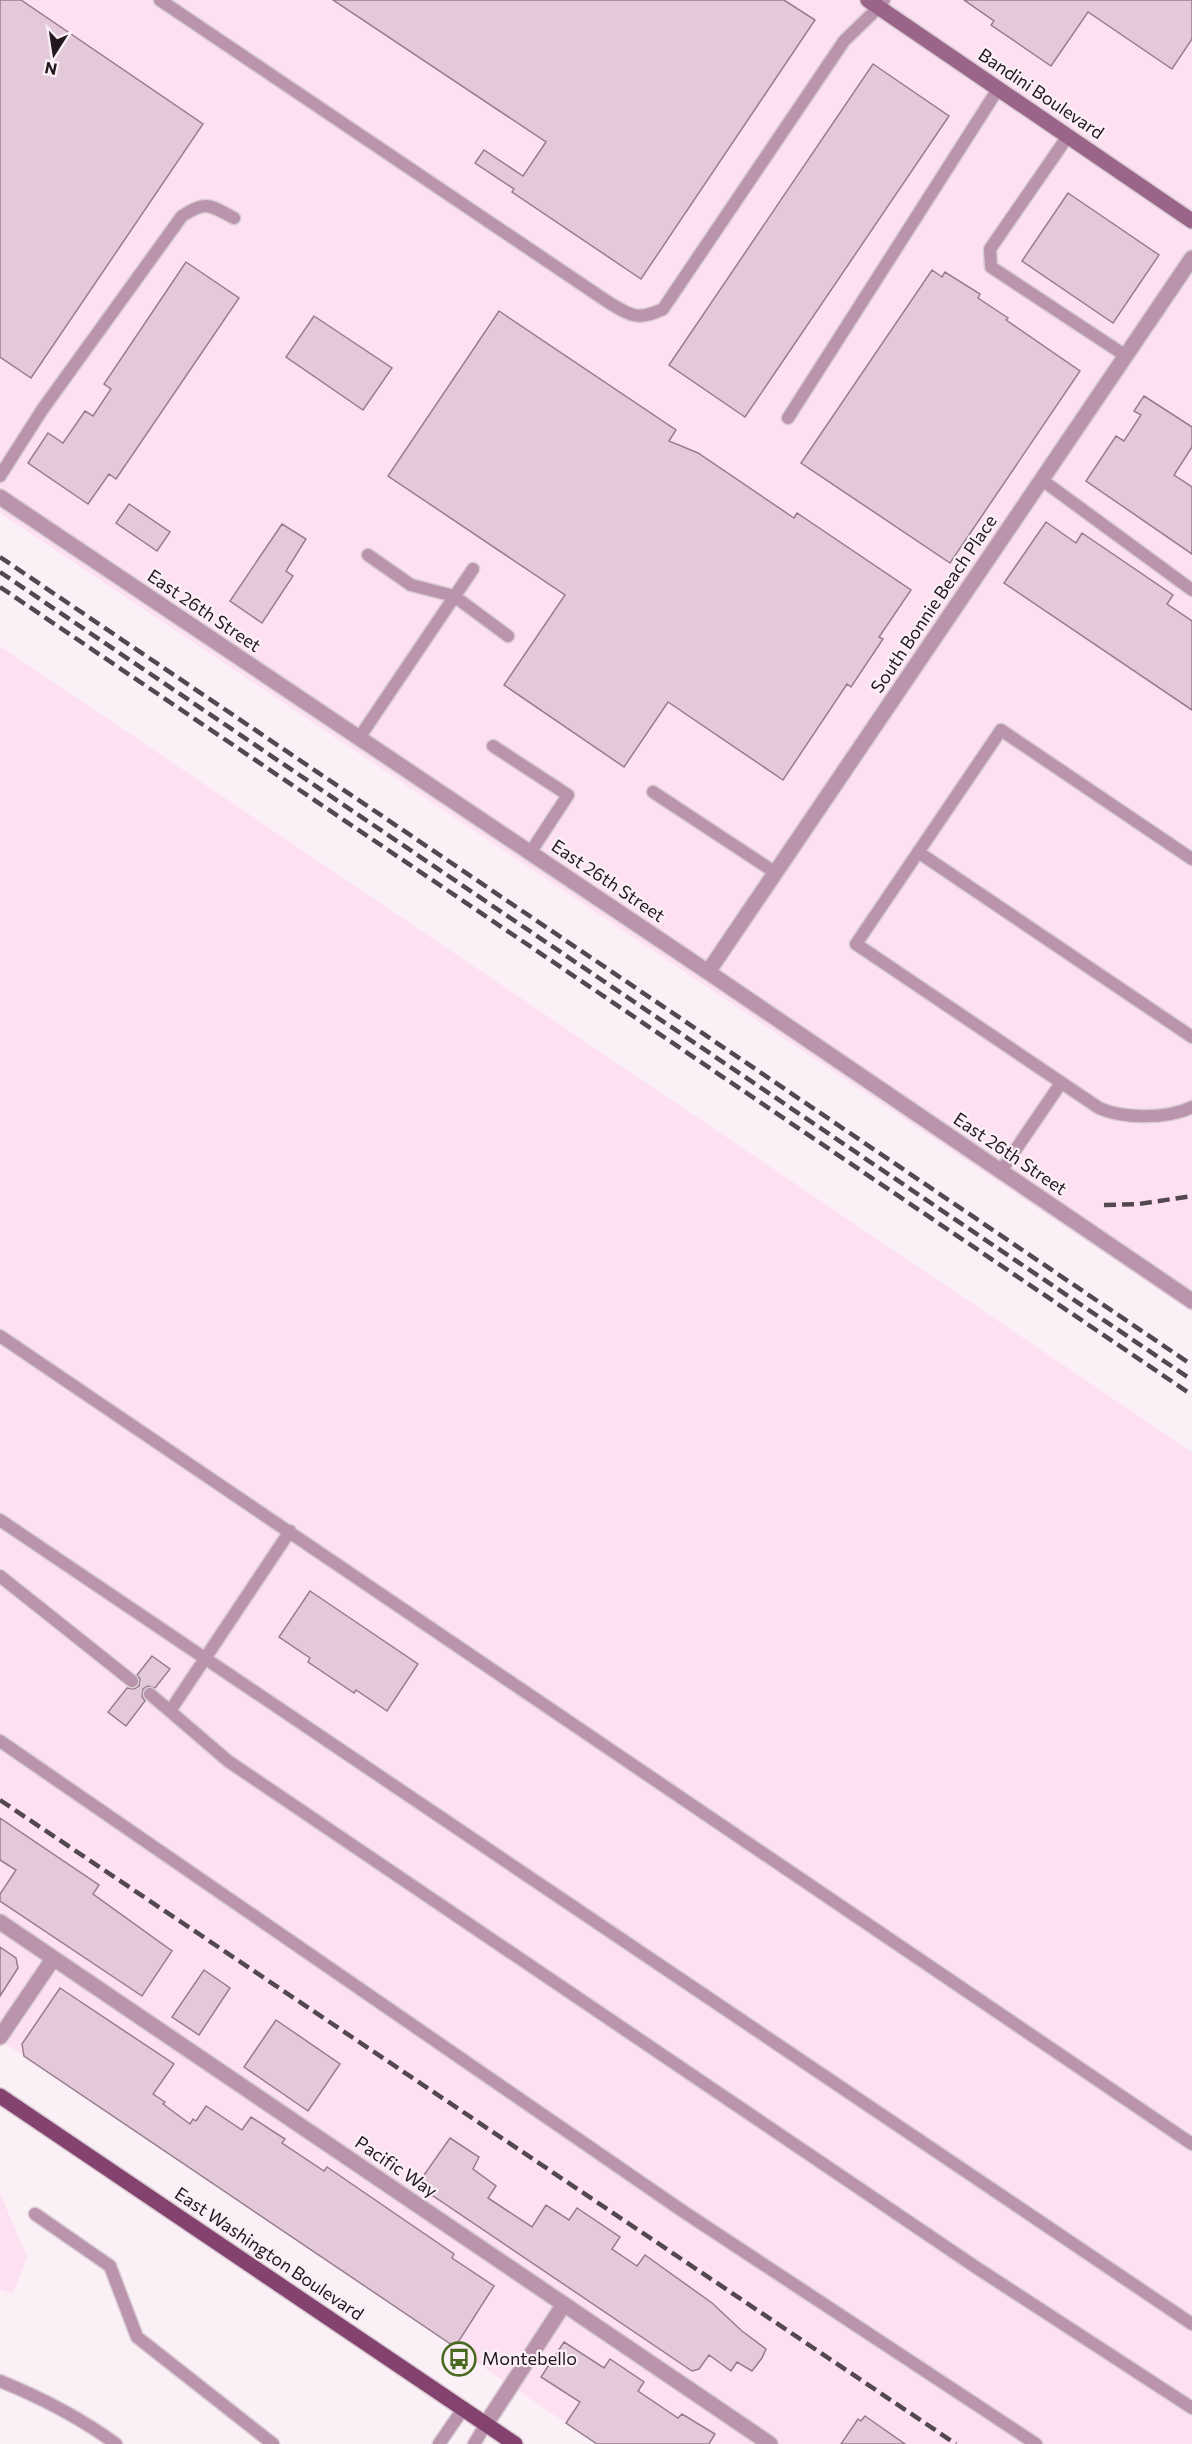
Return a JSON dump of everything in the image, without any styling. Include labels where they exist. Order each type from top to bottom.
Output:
[{"type":"main road","name":"Bandini Boulevard","points":[[877,2],[998,89],[1192,221]]},
{"type":"main road","name":"East Washington Boulevard","points":[[0,2096],[515,2444]]},
{"type":"street","name":"South Bonnie Beach Place","points":[[708,972],[1192,258]]},
{"type":"street","name":"East 26th Street","points":[[0,497],[708,972],[1192,1301]]},
{"type":"street","name":"Pacific Way","points":[[0,1922],[770,2444]]},
{"type":"street","points":[[0,2037],[53,1959]]},
{"type":"street","points":[[486,2424],[564,2304]]},
{"type":"lane","points":[[160,0],[608,302],[629,315],[646,317],[663,309],[844,41],[877,2]]},
{"type":"lane","points":[[788,418],[998,89]]},
{"type":"lane","points":[[1068,136],[990,249],[992,267],[1126,356]]},
{"type":"lane","points":[[0,476],[42,410],[182,216],[195,208],[208,205],[234,218]]},
{"type":"lane","points":[[1042,480],[1192,590]]},
{"type":"lane","points":[[368,555],[411,585],[454,596],[508,636]]},
{"type":"lane","points":[[359,738],[472,569]]},
{"type":"lane","points":[[1192,859],[1000,730],[856,944],[1099,1108],[1110,1112],[1167,1116],[1192,1107]]},
{"type":"lane","points":[[493,746],[568,795],[530,853]]},
{"type":"lane","points":[[653,792],[776,873]]},
{"type":"lane","points":[[918,852],[1192,1036]]},
{"type":"lane","points":[[1001,1171],[1061,1083]]},
{"type":"lane","points":[[0,1336],[1192,2144]]},
{"type":"lane","points":[[0,1520],[1192,2324]]},
{"type":"lane","points":[[171,1711],[290,1532]]},
{"type":"lane","points":[[0,1576],[132,1681]]},
{"type":"lane","points":[[150,1694],[228,1761],[976,2268],[1192,2408]]},
{"type":"lane","points":[[0,1741],[674,2206],[1036,2444]]},
{"type":"lane","points":[[35,2214],[110,2266],[137,2337],[273,2444]]},
{"type":"lane","points":[[0,2381],[85,2421],[116,2444]]},
{"type":"lane","points":[[439,2444],[463,2409]]},
{"type":"lane","points":[[474,2444],[486,2424]]},
{"type":"shaded area","points":[[0,0],[1192,0],[1192,1312],[0,513]]},
{"type":"shaded area","points":[[0,646],[1192,1452],[1192,2444],[597,2444],[0,2040]]},
{"type":"shaded area","points":[[0,2193],[27,2257],[13,2294],[0,2290]]},
{"type":"building","points":[[0,0],[21,0],[203,124],[31,378],[0,357]]},
{"type":"building","points":[[333,0],[784,0],[815,20],[641,279],[512,192],[514,189],[475,163],[484,150],[523,176],[546,142]]},
{"type":"building","points":[[964,0],[1192,0],[1192,39],[1172,69],[1088,12],[1051,66],[991,25],[994,21]]},
{"type":"building","points":[[873,64],[949,116],[745,417],[669,365]]},
{"type":"building","points":[[1068,193],[1159,255],[1113,323],[1022,261]]},
{"type":"building","points":[[186,262],[239,298],[116,479],[109,474],[88,504],[28,463],[48,433],[63,443],[85,411],[93,416],[111,389],[104,384]]},
{"type":"building","points":[[932,270],[942,277],[945,272],[980,294],[978,298],[1008,318],[1006,320],[1080,371],[950,563],[801,463]]},
{"type":"building","points":[[499,311],[676,430],[669,441],[698,453],[794,518],[797,513],[911,590],[879,637],[883,639],[851,687],[847,684],[783,780],[668,702],[624,767],[504,685],[565,595],[388,476]]},
{"type":"building","points":[[314,316],[392,368],[363,410],[286,357]]},
{"type":"building","points":[[1144,396],[1192,427],[1192,447],[1174,475],[1192,487],[1192,554],[1086,481],[1116,436],[1124,441],[1141,415],[1134,411]]},
{"type":"building","points":[[129,504],[170,532],[157,551],[116,523]]},
{"type":"building","points":[[1046,522],[1076,543],[1082,533],[1173,595],[1167,604],[1192,621],[1192,710],[1004,583]]},
{"type":"building","points":[[282,524],[306,539],[286,571],[293,576],[262,623],[230,601]]},
{"type":"building","points":[[310,1591],[418,1664],[387,1711],[356,1690],[354,1693],[308,1662],[310,1658],[279,1637]]},
{"type":"building","points":[[152,1656],[170,1669],[155,1688],[148,1686],[143,1689],[142,1696],[145,1701],[126,1726],[108,1712],[127,1688],[134,1689],[139,1686],[140,1679],[137,1675]]},
{"type":"building","points":[[0,1818],[99,1885],[93,1894],[172,1951],[142,1996],[0,1901],[0,1894],[16,1870],[0,1860]]},
{"type":"building","points":[[0,1947],[16,1958],[18,1968],[0,1996]]},
{"type":"building","points":[[204,1970],[230,1988],[199,2035],[172,2017]]},
{"type":"building","points":[[60,1988],[174,2064],[153,2094],[190,2124],[193,2119],[196,2121],[206,2106],[242,2130],[251,2117],[285,2139],[282,2143],[324,2171],[327,2167],[454,2254],[452,2258],[494,2286],[455,2347],[24,2056],[22,2044]]},
{"type":"building","points":[[276,2020],[340,2064],[308,2111],[244,2067]]},
{"type":"building","points":[[450,2138],[479,2157],[473,2169],[496,2186],[488,2198],[532,2227],[546,2205],[569,2220],[577,2208],[620,2237],[612,2249],[637,2266],[645,2255],[712,2303],[742,2331],[766,2349],[762,2358],[752,2371],[737,2362],[731,2371],[709,2355],[699,2369],[692,2371],[417,2185]]},
{"type":"building","points":[[564,2342],[604,2368],[610,2359],[644,2382],[638,2391],[678,2418],[682,2414],[715,2434],[709,2444],[597,2444],[566,2423],[580,2402],[541,2377]]},
{"type":"building","points":[[865,2416],[905,2444],[841,2444],[858,2419],[861,2421]]},
{"type":"railway","points":[[0,557],[1192,1365]]},
{"type":"railway","points":[[0,572],[1192,1380]]},
{"type":"railway","points":[[0,587],[1192,1395]]},
{"type":"railway","points":[[1104,1205],[1139,1204],[1192,1196]]},
{"type":"railway","points":[[0,1800],[956,2444]]},
{"type":"place","name":"Montebello","points":[[459,2359]]}]
